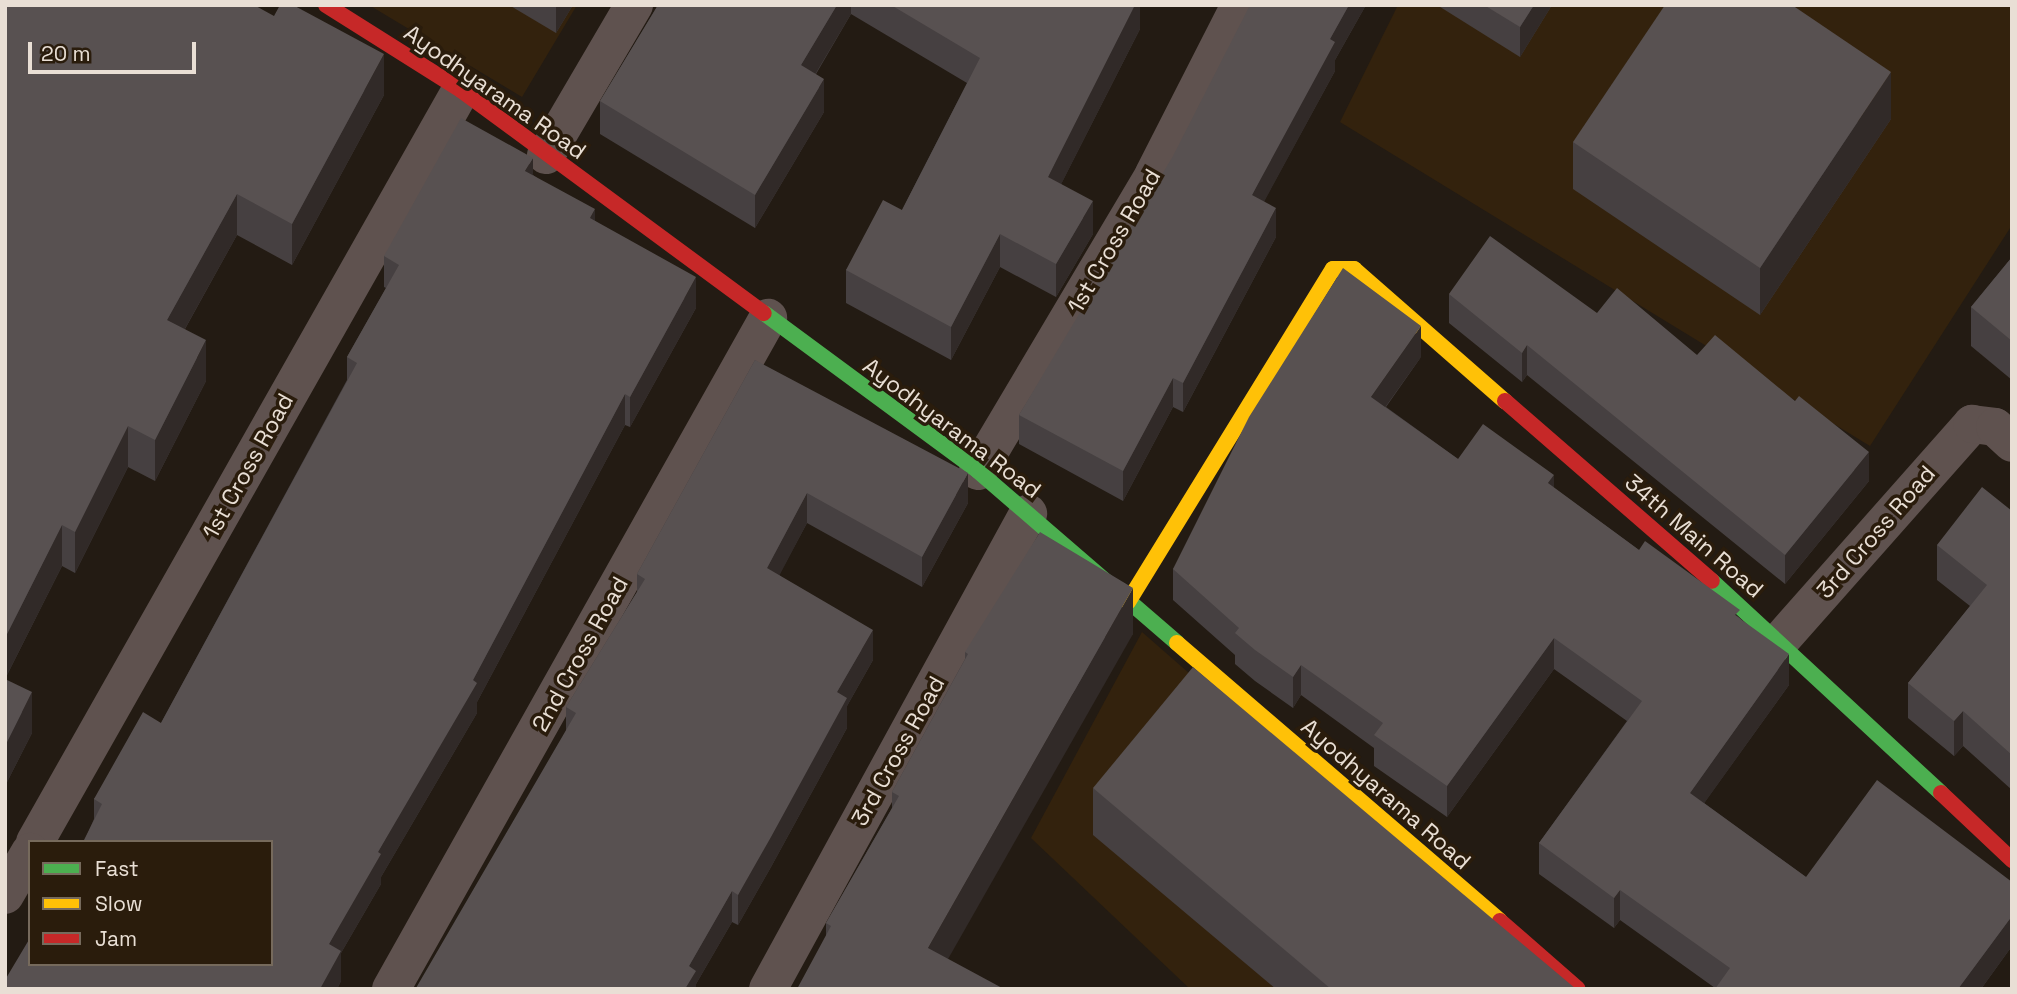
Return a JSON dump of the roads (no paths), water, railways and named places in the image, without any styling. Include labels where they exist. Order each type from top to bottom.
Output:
[{"type":"street","name":"Ayodhyarama Road","points":[[326,5],[461,90],[978,471],[1578,989]]},
{"type":"street","points":[[546,155],[634,5]]},
{"type":"street","name":"1st Cross Road","points":[[978,471],[1154,174],[1240,5]]},
{"type":"street","name":"1st Cross Road","points":[[36,840],[461,90]]},
{"type":"street","name":"34th Main Road","points":[[1128,602],[1333,269],[1354,269],[1780,641],[2012,860]]},
{"type":"street","name":"2nd Cross Road","points":[[391,989],[768,318]]},
{"type":"street","name":"3rd Cross Road","points":[[1780,641],[1972,424],[1995,427],[2012,443]]},
{"type":"street","name":"3rd Cross Road","points":[[768,989],[1028,514]]},
{"type":"street","points":[[5,895],[28,855]]}]
